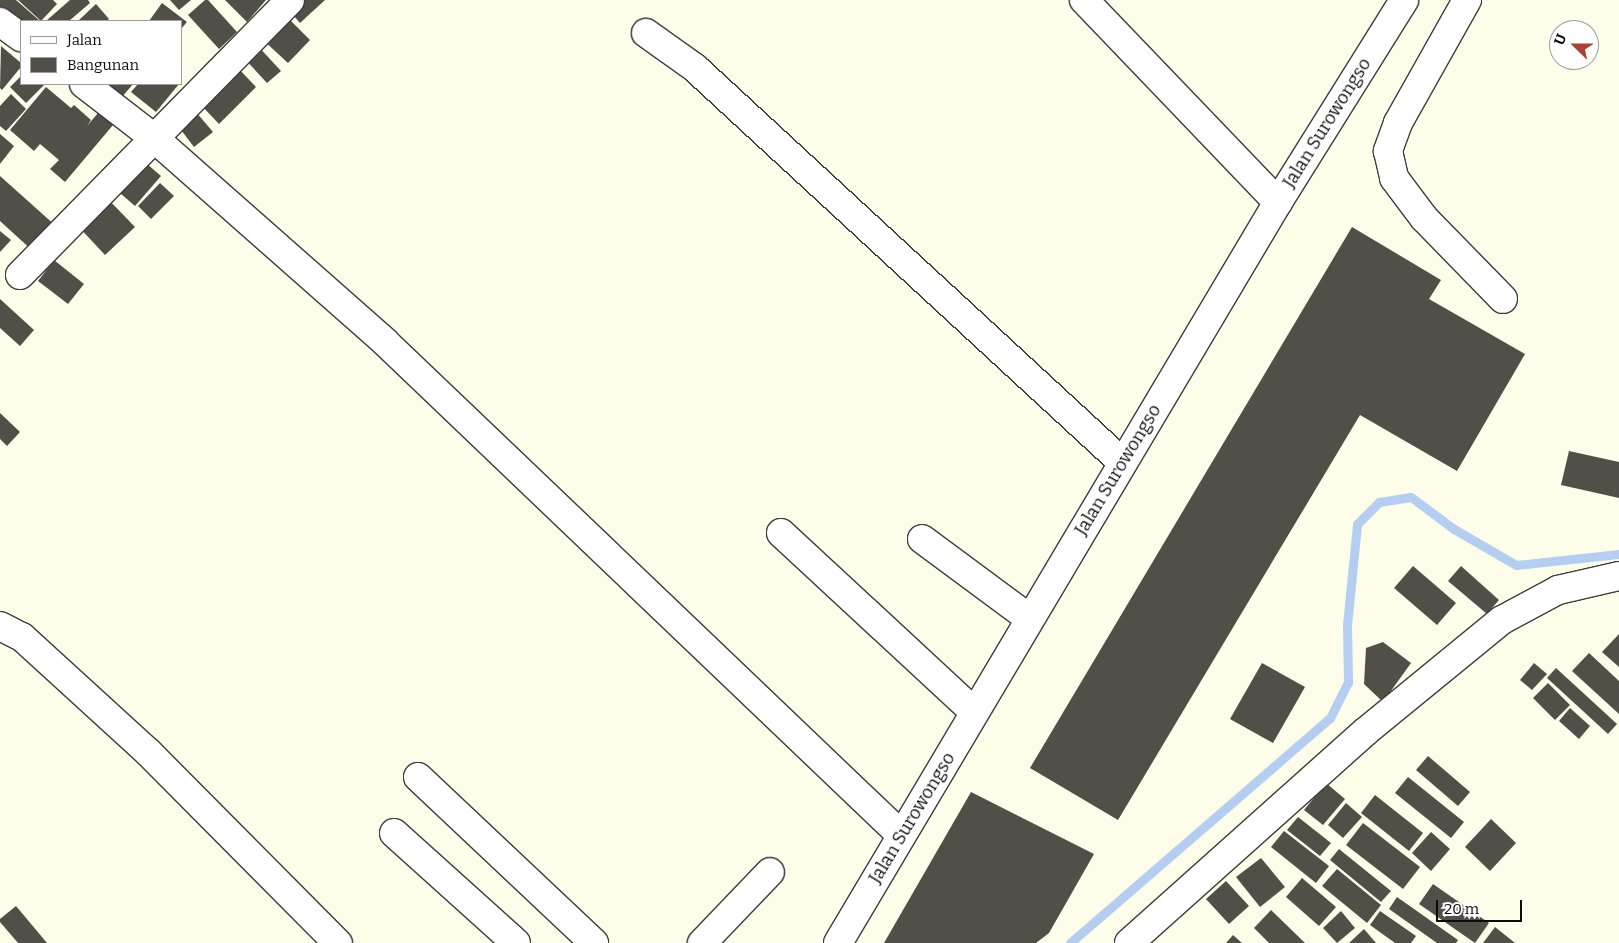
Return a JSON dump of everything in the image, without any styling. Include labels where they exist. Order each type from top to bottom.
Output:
[{"type":"street","points":[[20,275],[290,0]]},
{"type":"street","points":[[1084,0],[1278,202]]},
{"type":"street","name":"Jalan Surowongso","points":[[838,943],[1278,202],[1404,0]]},
{"type":"street","points":[[1467,0],[1398,123],[1388,151],[1394,178],[1424,218],[1503,299]]},
{"type":"street","points":[[0,22],[20,36]]},
{"type":"street","points":[[646,33],[695,68],[1122,462]]},
{"type":"street","points":[[85,85],[154,138],[385,342],[901,836]]},
{"type":"street","points":[[781,533],[974,712]]},
{"type":"street","points":[[922,539],[1030,619]]},
{"type":"street","points":[[1144,939],[1365,732],[1502,620],[1558,590],[1619,576]]},
{"type":"street","points":[[0,626],[22,637],[149,754],[338,943]]},
{"type":"street","points":[[418,777],[594,943]]},
{"type":"street","points":[[394,833],[516,943]]},
{"type":"street","points":[[702,943],[770,872]]},
{"type":"building","points":[[0,0],[16,0],[39,20],[20,21],[0,11]]},
{"type":"building","points":[[18,0],[53,0],[57,4],[40,20]]},
{"type":"building","points":[[70,0],[88,0],[90,3],[70,20],[47,20]]},
{"type":"building","points":[[170,0],[191,0],[179,10]]},
{"type":"building","points":[[205,0],[208,0],[237,32],[219,49],[188,15]]},
{"type":"building","points":[[225,0],[266,0],[247,22]]},
{"type":"building","points":[[295,0],[325,0],[300,23],[287,8]]},
{"type":"building","points":[[162,3],[187,22],[182,28],[182,20],[150,20]]},
{"type":"building","points":[[96,4],[109,19],[108,20],[79,20]]},
{"type":"building","points":[[285,15],[310,40],[288,63],[262,39]]},
{"type":"building","points":[[256,44],[281,71],[267,83],[242,56]]},
{"type":"building","points":[[1,46],[20,62],[20,68],[2,90],[0,88]]},
{"type":"building","points":[[238,68],[256,87],[219,124],[200,104]]},
{"type":"building","points":[[20,77],[20,85],[44,85],[26,103],[10,87]]},
{"type":"building","points":[[108,85],[132,85],[122,97]]},
{"type":"building","points":[[137,85],[178,85],[156,112],[131,92]]},
{"type":"building","points":[[46,87],[71,108],[74,105],[91,120],[87,126],[98,113],[113,125],[65,182],[50,169],[59,160],[40,144],[34,151],[10,130]]},
{"type":"building","points":[[11,94],[26,109],[6,131],[0,126],[0,106]]},
{"type":"building","points":[[196,112],[213,132],[194,147],[178,126]]},
{"type":"building","points":[[0,134],[14,146],[0,164]]},
{"type":"building","points":[[139,157],[161,176],[135,206],[113,187]]},
{"type":"building","points":[[0,176],[57,227],[34,252],[0,221]]},
{"type":"building","points":[[160,183],[174,196],[151,219],[138,206]]},
{"type":"building","points":[[106,197],[135,227],[105,255],[77,225]]},
{"type":"building","points":[[1352,227],[1441,280],[1429,299],[1525,354],[1457,471],[1360,415],[1118,820],[1030,768]]},
{"type":"building","points":[[0,231],[11,240],[0,252]]},
{"type":"building","points":[[54,260],[84,284],[68,304],[38,281]]},
{"type":"building","points":[[0,299],[34,330],[20,346],[0,328]]},
{"type":"building","points":[[0,413],[20,432],[7,446],[0,439]]},
{"type":"building","points":[[1569,451],[1619,462],[1619,498],[1561,485]]},
{"type":"building","points":[[1413,566],[1456,603],[1437,625],[1394,588]]},
{"type":"building","points":[[1461,566],[1499,600],[1487,614],[1448,581]]},
{"type":"building","points":[[1619,634],[1619,667],[1602,652]]},
{"type":"building","points":[[1383,642],[1411,663],[1383,702],[1364,684],[1366,648]]},
{"type":"building","points":[[1589,653],[1619,681],[1619,714],[1572,671]]},
{"type":"building","points":[[1262,663],[1305,687],[1273,743],[1230,719]]},
{"type":"building","points":[[1534,663],[1547,674],[1532,690],[1520,680]]},
{"type":"building","points":[[1556,668],[1617,724],[1608,734],[1547,678]]},
{"type":"building","points":[[1548,683],[1570,705],[1555,720],[1533,698]]},
{"type":"building","points":[[1570,708],[1590,726],[1579,739],[1559,721]]},
{"type":"building","points":[[1428,756],[1470,792],[1458,806],[1416,770]]},
{"type":"building","points":[[1408,777],[1464,822],[1451,838],[1395,793]]},
{"type":"building","points":[[1326,783],[1345,799],[1323,825],[1304,810]]},
{"type":"building","points":[[971,792],[1094,854],[1049,933],[1036,943],[884,943]]},
{"type":"building","points":[[1375,795],[1423,833],[1409,851],[1361,813]]},
{"type":"building","points":[[1346,803],[1362,817],[1343,838],[1328,825]]},
{"type":"building","points":[[1298,817],[1331,843],[1320,856],[1287,830]]},
{"type":"building","points":[[1491,819],[1516,843],[1490,871],[1465,847]]},
{"type":"building","points":[[1363,823],[1420,867],[1403,889],[1346,845]]},
{"type":"building","points":[[1284,831],[1329,866],[1316,883],[1271,847]]},
{"type":"building","points":[[1431,832],[1450,849],[1431,871],[1412,853]]},
{"type":"building","points":[[1339,849],[1391,891],[1381,902],[1330,860]]},
{"type":"building","points":[[1261,858],[1285,887],[1260,907],[1236,877]]},
{"type":"building","points":[[1337,869],[1381,905],[1367,923],[1322,886]]},
{"type":"building","points":[[1302,878],[1336,907],[1319,926],[1286,897]]},
{"type":"building","points":[[1226,881],[1249,906],[1229,924],[1206,899]]},
{"type":"building","points":[[1433,884],[1489,923],[1475,943],[1419,904]]},
{"type":"building","points":[[1397,897],[1458,940],[1456,943],[1437,943],[1389,909]]},
{"type":"building","points":[[16,906],[47,943],[18,943],[0,922],[0,919]]},
{"type":"building","points":[[1271,910],[1305,943],[1269,943],[1254,928]]},
{"type":"building","points":[[1341,911],[1355,928],[1337,943],[1323,928]]},
{"type":"building","points":[[1380,911],[1416,936],[1411,943],[1395,943],[1370,925]]},
{"type":"building","points":[[1495,927],[1515,943],[1483,943]]},
{"type":"building","points":[[1364,929],[1376,943],[1349,943]]},
{"type":"building","points":[[1233,935],[1242,943],[1226,943]]},
{"type":"waterway","points":[[1070,943],[1330,718],[1348,682],[1347,625],[1357,524],[1379,502],[1411,497],[1454,529],[1516,565],[1619,554]]}]
